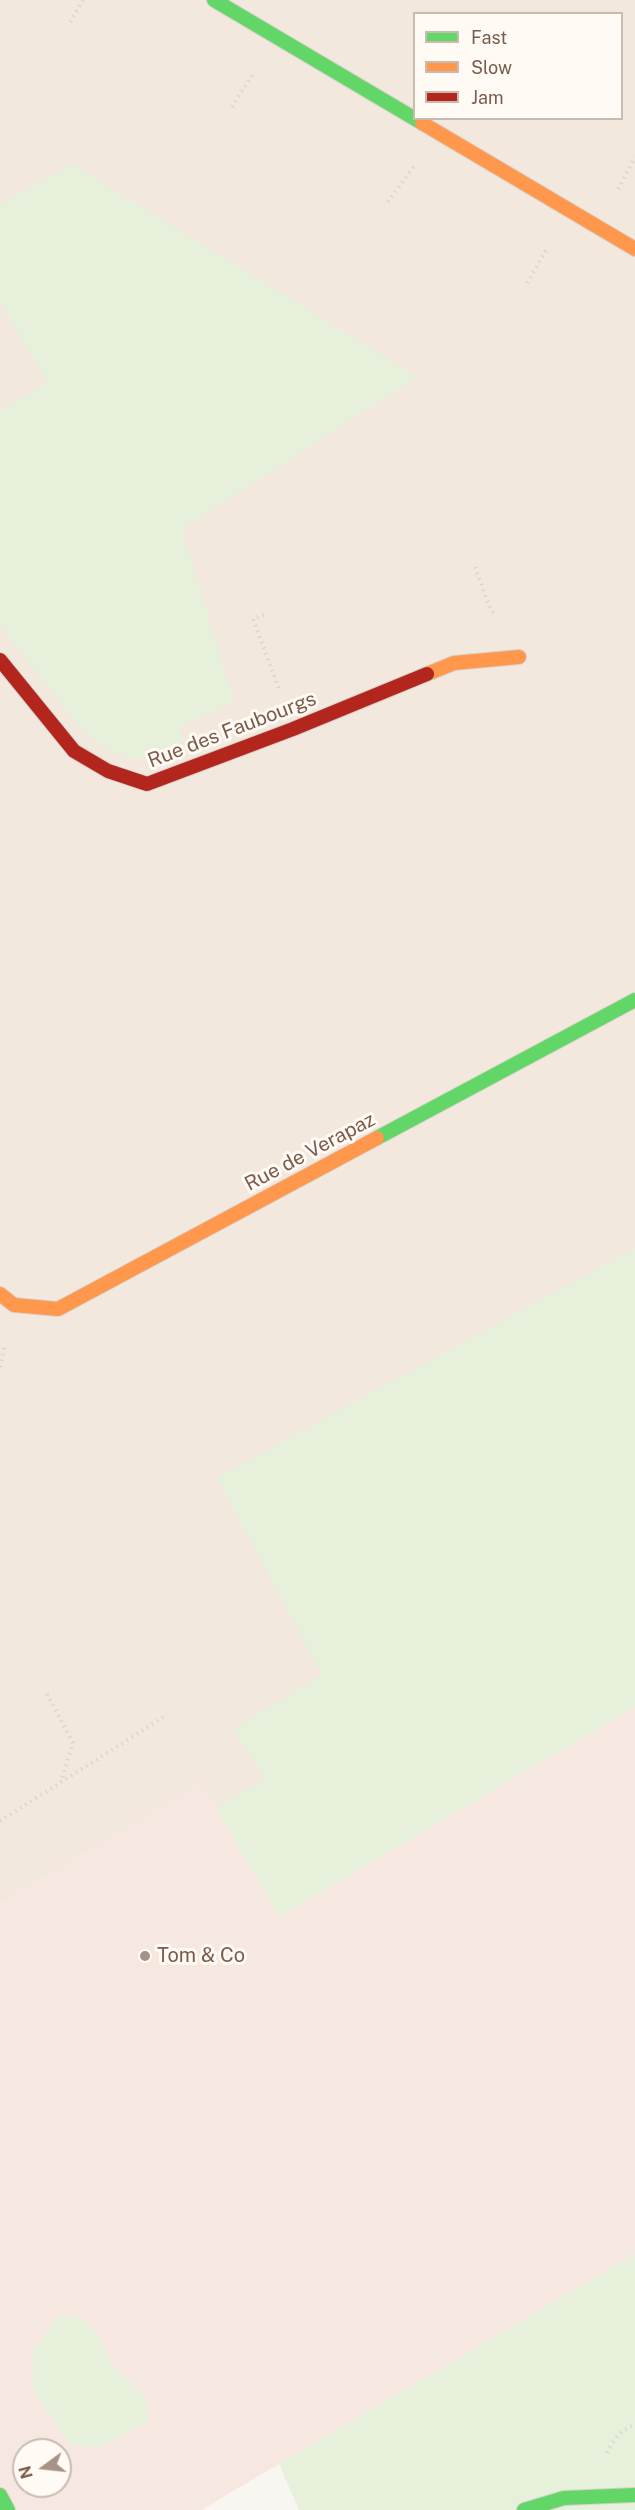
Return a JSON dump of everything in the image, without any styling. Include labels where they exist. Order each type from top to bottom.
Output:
[{"type":"street","points":[[214,0],[413,118]]},
{"type":"street","points":[[417,120],[635,249]]},
{"type":"street","name":"Rue des Faubourgs","points":[[0,660],[74,751],[108,771],[147,784],[293,729],[454,663],[519,657]]},
{"type":"street","name":"Rue de Verapaz","points":[[0,1294],[14,1305],[58,1309],[635,1000]]},
{"type":"street","points":[[524,2510],[542,2501],[575,2496],[635,2494]]},
{"type":"street","points":[[0,2495],[8,2510]]},
{"type":"path","points":[[70,22],[83,0]]},
{"type":"path","points":[[475,567],[488,603],[519,657]]},
{"type":"path","points":[[264,615],[253,619],[293,729]]},
{"type":"path","points":[[47,1694],[73,1743],[62,1779]]},
{"type":"path","points":[[0,1821],[62,1779],[165,1716]]},
{"type":"shaded area","points":[[0,0],[635,0],[635,1558],[216,1808],[201,1783],[0,1904]]},
{"type":"shaded area","points":[[635,1558],[635,2254],[201,2510],[8,2510],[0,2495],[0,1904],[202,1782],[217,1808]]},
{"type":"green space","points":[[72,164],[418,377],[182,529],[234,702],[179,727],[184,741],[136,760],[112,753],[87,736],[0,627],[0,411],[47,382],[0,301],[0,204]]},
{"type":"green space","points":[[635,1248],[635,1707],[279,1917],[216,1808],[264,1778],[234,1729],[322,1674],[216,1478]]},
{"type":"green space","points":[[635,2254],[635,2510],[299,2510],[279,2464]]},
{"type":"green space","points":[[60,2315],[85,2320],[100,2339],[113,2365],[146,2396],[148,2422],[99,2448],[72,2445],[72,2438],[66,2438],[33,2390],[33,2350]]},
{"type":"traffic: fast","points":[[214,0],[413,118]]},
{"type":"traffic: fast","points":[[417,120],[422,123]]},
{"type":"traffic: fast","points":[[377,1138],[635,1000]]},
{"type":"traffic: fast","points":[[0,2495],[8,2510]]},
{"type":"traffic: fast","points":[[524,2510],[564,2498],[635,2495]]},
{"type":"traffic: slow","points":[[422,123],[635,249]]},
{"type":"traffic: slow","points":[[427,674],[454,663],[519,657]]},
{"type":"traffic: slow","points":[[0,1294],[14,1305],[58,1309],[377,1138]]},
{"type":"traffic: jam","points":[[0,660],[74,751],[108,771],[147,784],[293,729],[427,674]]},
{"type":"place","name":"Tom & Co","points":[[145,1956]]}]
